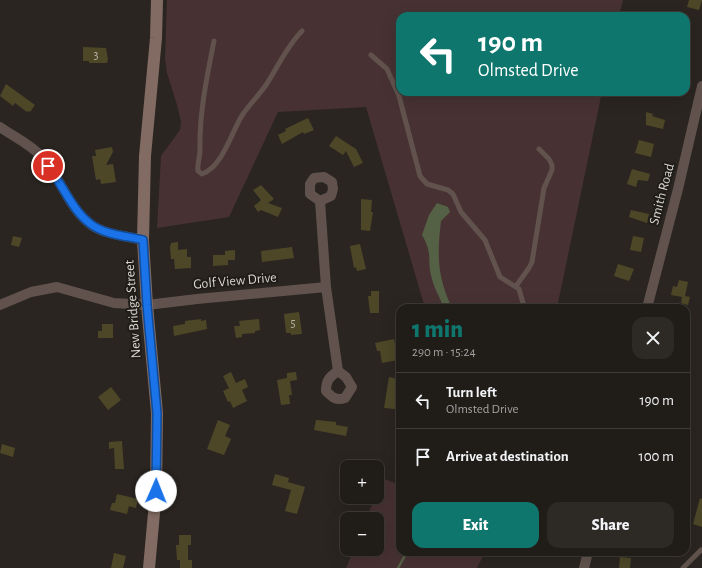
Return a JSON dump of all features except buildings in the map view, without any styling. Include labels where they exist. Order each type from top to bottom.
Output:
[{"type":"street","name":"New Bridge Street","points":[[149,568],[156,491],[157,423],[143,240],[145,156],[156,38],[157,0]]},
{"type":"street","name":"Smith Road","points":[[648,304],[678,189],[702,86]]},
{"type":"street","points":[[0,127],[29,145],[42,157],[78,211],[93,226],[102,230],[143,240]]},
{"type":"street","points":[[320,200],[326,287],[338,371]]},
{"type":"street","name":"Golf View Drive","points":[[0,306],[31,292],[57,287],[114,303],[147,305],[326,287]]},
{"type":"street","points":[[584,568],[587,556]]},
{"type":"lane","points":[[214,41],[201,118],[200,152],[197,165],[198,171],[202,174],[212,169],[234,133],[242,115],[267,83],[285,52],[302,31]]},
{"type":"lane","points":[[371,55],[387,69],[396,88]]},
{"type":"lane","points":[[400,96],[420,176],[427,184],[448,190],[453,194],[462,212],[485,240],[500,277],[516,286],[524,304]]},
{"type":"lane","points":[[516,286],[530,268],[532,262],[544,188],[552,170],[552,165],[549,159],[539,149]]},
{"type":"lane","points":[[684,568],[701,550]]},
{"type":"shaded area","points":[[167,0],[623,0],[620,12],[396,12],[396,96],[601,96],[558,304],[424,304],[366,107],[278,112],[229,217],[157,228],[161,156],[180,130],[181,122],[167,73],[165,59]]},
{"type":"shaded area","points":[[437,203],[448,207],[450,212],[441,221],[439,265],[443,286],[450,304],[442,304],[432,279],[429,252],[422,235],[429,215]]},
{"type":"shaded area","points":[[384,479],[396,483],[396,556],[483,556],[477,568],[346,568],[351,556],[384,556],[384,512],[369,512],[372,504],[384,504]]},
{"type":"waterway","points":[[398,568],[405,556]]},
{"type":"route","points":[[48,166],[72,204],[93,226],[102,230],[143,240],[147,305],[157,413],[156,491]]}]
